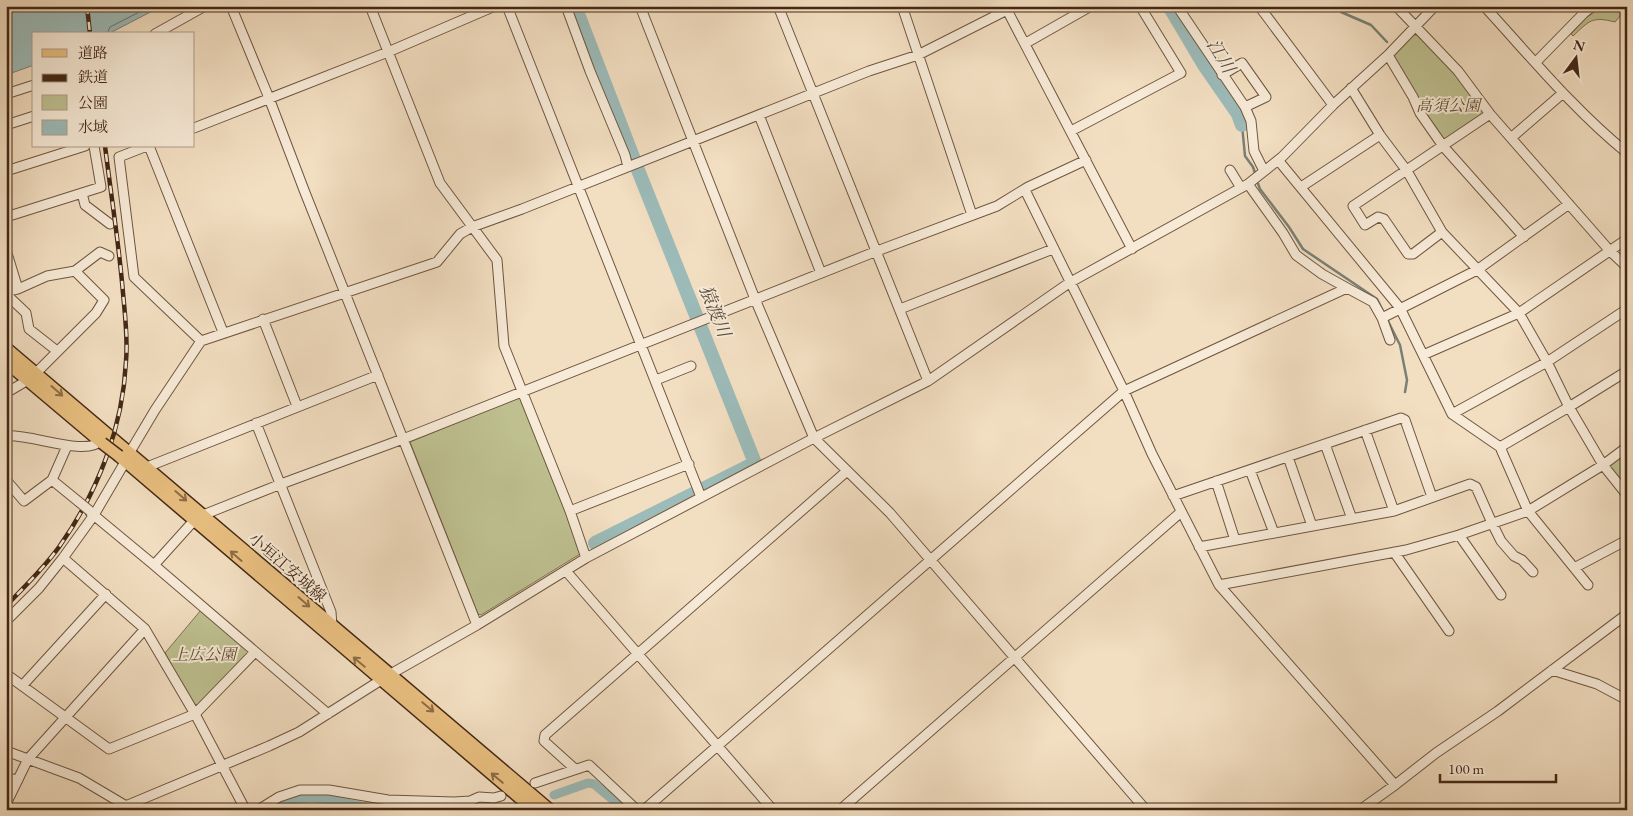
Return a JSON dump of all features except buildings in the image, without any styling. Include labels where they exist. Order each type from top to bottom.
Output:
[{"type":"main road","name":"小垣江安城線","points":[[6,348],[32,377],[101,442],[125,457],[147,467],[198,518],[332,626],[385,677],[534,810]]},
{"type":"main road","name":"小垣江安城線","points":[[6,362],[32,377],[385,677],[549,810]]},
{"type":"street","points":[[159,32],[205,6]]},
{"type":"street","points":[[231,6],[478,625]]},
{"type":"street","points":[[370,6],[440,183],[497,260],[504,346],[570,511],[586,558]]},
{"type":"street","points":[[195,128],[388,52],[495,6]]},
{"type":"street","points":[[507,6],[700,493]]},
{"type":"street","points":[[566,6],[590,71],[625,155],[628,167]]},
{"type":"street","points":[[640,6],[755,299],[814,438],[890,513],[1146,810]]},
{"type":"street","points":[[778,6],[928,380]]},
{"type":"street","points":[[902,6],[972,215]]},
{"type":"street","points":[[1026,43],[1091,6]]},
{"type":"street","points":[[1071,131],[1181,73],[1140,6]]},
{"type":"street","points":[[1177,6],[1222,75],[1245,106],[1251,121],[1254,151],[1264,171]]},
{"type":"street","points":[[1259,6],[1333,105]]},
{"type":"street","points":[[1396,6],[1458,71],[1490,114],[1610,251],[1627,267]]},
{"type":"street","points":[[116,810],[129,808],[298,732],[385,677],[478,625],[586,558],[700,493],[928,380],[1069,282],[1244,186],[1278,160],[1435,6]]},
{"type":"street","points":[[1484,6],[1563,93],[1608,138],[1627,153]]},
{"type":"street","points":[[1536,62],[1581,10],[1593,6]]},
{"type":"street","points":[[6,621],[39,588],[63,558],[125,457],[201,340],[437,262],[460,234],[472,227],[578,187],[869,71],[918,55],[1006,8],[1132,248]]},
{"type":"street","points":[[1388,54],[1420,113],[1443,146],[1524,237]]},
{"type":"street","points":[[1222,75],[1242,63],[1266,97],[1245,106]]},
{"type":"street","points":[[6,94],[32,85]]},
{"type":"street","points":[[1351,88],[1380,135],[1407,171],[1442,232],[1519,313],[1547,362],[1569,407],[1603,465],[1627,495]]},
{"type":"street","points":[[1511,138],[1563,93]]},
{"type":"street","points":[[759,114],[822,272]]},
{"type":"street","points":[[1442,232],[1413,254],[1408,254],[1384,219],[1378,218],[1366,225],[1353,206],[1490,114]]},
{"type":"street","points":[[6,125],[32,117]]},
{"type":"street","points":[[1301,188],[1380,135]]},
{"type":"street","points":[[6,171],[79,148]]},
{"type":"street","points":[[6,217],[101,187],[94,148]]},
{"type":"street","points":[[143,148],[119,157],[134,277],[201,340]]},
{"type":"street","points":[[149,148],[223,332]]},
{"type":"street","points":[[154,565],[198,518],[281,484],[523,392],[822,272],[997,206],[1086,160]]},
{"type":"street","points":[[1278,160],[1400,308],[1452,414],[1500,447],[1528,511],[1588,585]]},
{"type":"street","points":[[1230,170],[1283,233],[1296,255],[1322,274],[1373,302],[1382,318],[1390,340]]},
{"type":"street","points":[[1025,190],[1124,391],[1173,496],[1219,585],[1395,785]]},
{"type":"street","points":[[82,193],[85,206],[110,224]]},
{"type":"street","points":[[1382,318],[1477,270],[1569,204]]},
{"type":"street","points":[[1423,355],[1519,313],[1627,239]]},
{"type":"street","points":[[900,310],[1053,249]]},
{"type":"street","points":[[6,250],[18,289]]},
{"type":"street","points":[[57,351],[29,328],[26,313],[6,293],[47,276],[75,270],[100,252],[109,256]]},
{"type":"street","points":[[6,393],[32,377],[96,314],[104,300],[75,270]]},
{"type":"street","points":[[644,810],[717,744],[1124,391],[1347,288]]},
{"type":"street","points":[[1452,414],[1547,362],[1627,310]]},
{"type":"street","points":[[263,319],[297,406]]},
{"type":"street","points":[[656,380],[691,366]]},
{"type":"street","points":[[1500,447],[1569,407],[1627,370]]},
{"type":"street","points":[[147,467],[378,375]]},
{"type":"street","points":[[1173,496],[1400,418],[1405,420],[1432,497]]},
{"type":"street","points":[[256,423],[331,612],[332,626]]},
{"type":"street","points":[[1366,430],[1394,511]]},
{"type":"street","points":[[6,436],[42,439],[67,446],[88,448],[101,442]]},
{"type":"street","points":[[1325,444],[1352,519]]},
{"type":"street","points":[[6,480],[24,501],[52,480],[67,446]]},
{"type":"street","points":[[1219,585],[1394,552],[1492,524],[1528,511],[1603,465],[1627,447]]},
{"type":"street","points":[[1288,457],[1312,526]]},
{"type":"street","points":[[570,511],[689,464]]},
{"type":"street","points":[[1250,470],[1274,534]]},
{"type":"street","points":[[575,769],[544,741],[545,735],[847,471]]},
{"type":"street","points":[[52,480],[328,714]]},
{"type":"street","points":[[1216,481],[1235,540]]},
{"type":"street","points":[[1199,547],[1394,511],[1470,484],[1476,487],[1492,524],[1506,546],[1514,556],[1522,560],[1534,572]]},
{"type":"street","points":[[840,810],[1182,512]]},
{"type":"street","points":[[1459,534],[1502,595]]},
{"type":"street","points":[[1574,568],[1627,540]]},
{"type":"street","points":[[1394,552],[1449,632]]},
{"type":"street","points":[[63,558],[145,629],[195,714],[244,807],[248,810]]},
{"type":"street","points":[[566,571],[773,810]]},
{"type":"street","points":[[22,686],[106,594]]},
{"type":"street","points":[[1360,810],[1436,753],[1498,711],[1627,614]]},
{"type":"street","points":[[6,804],[28,759],[145,629]]},
{"type":"street","points":[[6,674],[109,749],[195,714],[255,652]]},
{"type":"street","points":[[1552,670],[1597,684],[1627,700]]},
{"type":"street","points":[[6,751],[79,778],[129,808]]},
{"type":"street","points":[[535,783],[589,765],[637,810]]},
{"type":"street","points":[[6,778],[18,780]]},
{"type":"street","points":[[258,810],[279,797],[300,790],[329,790],[388,800],[454,802],[470,806],[479,797],[494,798],[501,796]]},
{"type":"green space","points":[[1603,6],[1606,6],[1610,12],[1618,6],[1627,6],[1627,11],[1625,10],[1615,22],[1591,21],[1573,36],[1571,34],[1587,17]]},
{"type":"green space","name":"高須公園","points":[[1414,35],[1419,35],[1454,72],[1484,111],[1484,114],[1445,140],[1442,139],[1423,111],[1394,57],[1395,53]]},
{"type":"green space","points":[[518,398],[522,399],[581,549],[580,554],[481,615],[478,614],[410,442]]},
{"type":"green space","points":[[1627,452],[1627,488],[1609,465]]},
{"type":"green space","name":"上広公園","points":[[201,610],[248,650],[248,654],[198,705],[193,704],[165,653]]},
{"type":"water","points":[[17,6],[162,6],[112,32],[32,32],[32,66],[6,75],[6,10]]},
{"type":"waterway","name":"猿渡川","points":[[575,6],[755,463],[595,543]]},
{"type":"waterway","name":"江川","points":[[1169,6],[1204,65],[1238,114],[1242,125]]},
{"type":"waterway","points":[[1336,6],[1341,12],[1371,25],[1387,42]]},
{"type":"waterway","points":[[1242,125],[1245,156],[1253,167],[1256,176]]},
{"type":"waterway","points":[[1257,181],[1260,189],[1303,249],[1377,299],[1400,345],[1407,380],[1405,392]]},
{"type":"waterway","points":[[554,795],[588,783],[594,784],[625,810]]},
{"type":"waterway","points":[[273,810],[285,803],[298,799],[312,798],[381,810]]},
{"type":"railway","points":[[87,6],[90,32]]},
{"type":"railway","points":[[6,606],[59,547],[86,504],[106,458],[120,410],[127,344],[119,256],[105,148]]}]
